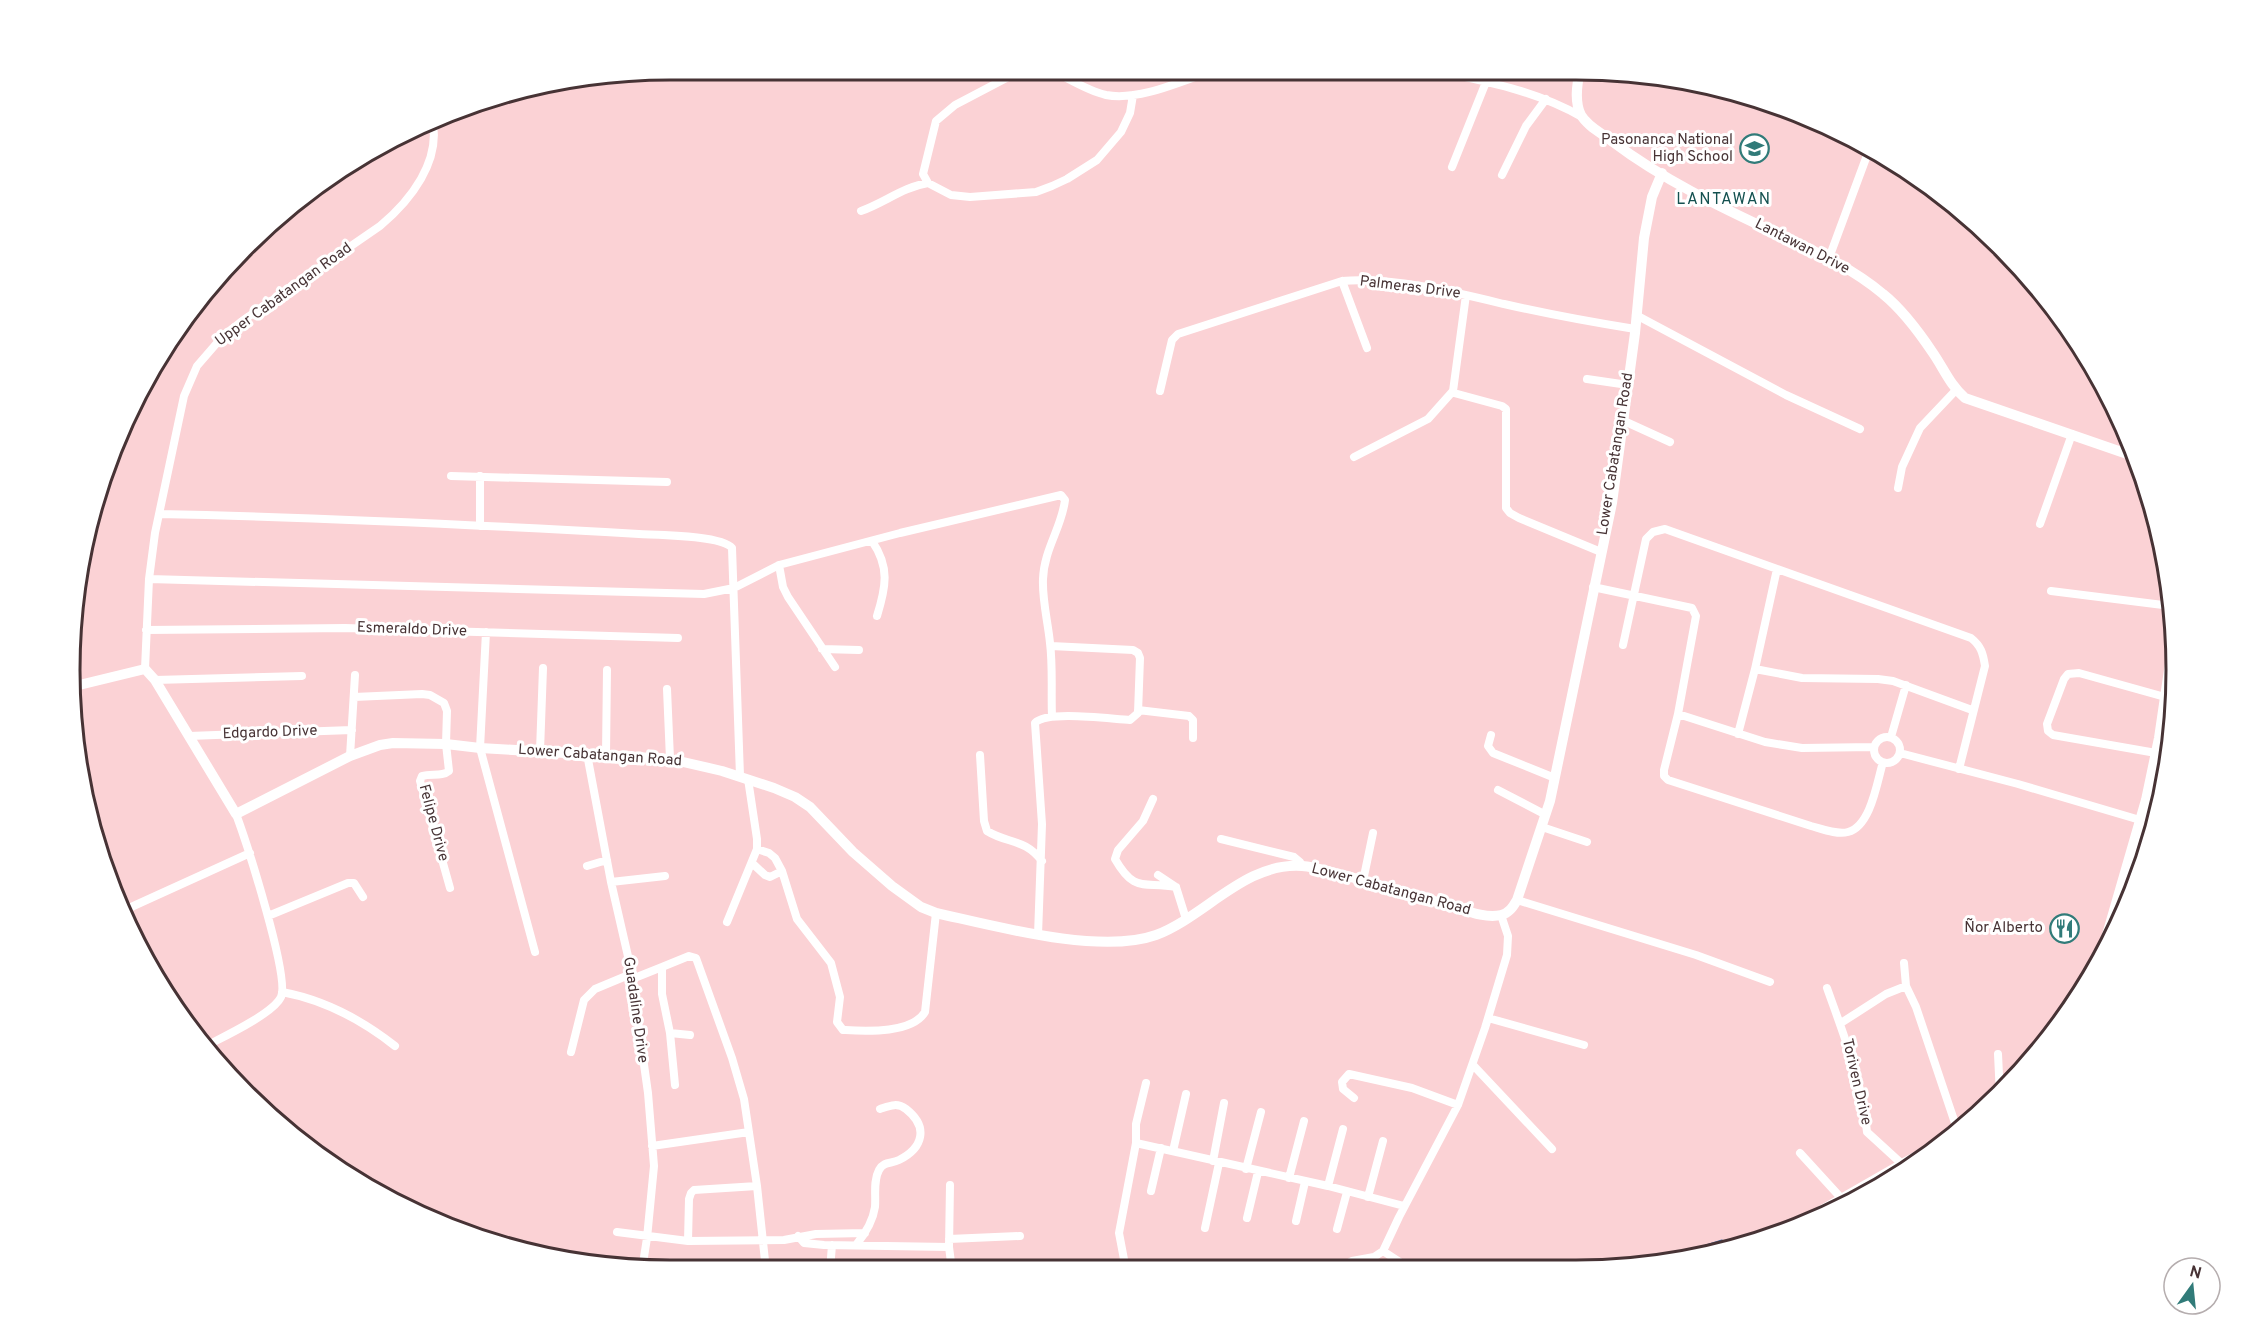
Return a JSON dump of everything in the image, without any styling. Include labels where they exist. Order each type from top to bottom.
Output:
[{"type":"street","points":[[1003,80],[955,105],[936,121],[923,174],[928,183],[951,195],[970,197],[1036,192],[1052,186],[1097,160],[1120,132],[1130,113],[1133,95]]},
{"type":"street","points":[[1071,80],[1090,90],[1107,95],[1133,95],[1186,80]]},
{"type":"street","name":"Lantawan Drive","points":[[1477,80],[1546,99],[1582,117],[1623,149],[1719,206],[1828,258],[1859,276],[1884,294],[1900,310],[1934,354],[1956,390]]},
{"type":"street","points":[[1579,80],[1577,95],[1582,117]]},
{"type":"street","points":[[1452,167],[1486,82]]},
{"type":"street","points":[[1502,175],[1526,126],[1546,99]]},
{"type":"street","name":"Upper Cabatangan Road","points":[[145,669],[149,579],[159,514],[184,396],[197,366],[208,351],[237,325],[393,216],[421,180],[434,142],[433,129]]},
{"type":"street","points":[[1828,258],[1867,157]]},
{"type":"street","name":"Lower Cabatangan Road","points":[[236,814],[351,756],[380,745],[393,743],[446,744],[670,759],[699,764],[795,797],[810,807],[853,852],[892,886],[921,907],[936,913],[1038,935],[1101,942],[1123,942],[1157,934],[1267,870],[1302,866],[1363,880],[1481,914],[1501,915],[1508,911],[1517,900],[1546,815],[1555,778],[1612,502],[1624,421],[1648,213],[1662,173]]},
{"type":"street","points":[[861,211],[913,186],[928,183]]},
{"type":"street","name":"Palmeras Drive","points":[[1160,391],[1172,340],[1178,334],[1342,282],[1362,280],[1467,295],[1540,312],[1635,329]]},
{"type":"street","points":[[1342,282],[1366,348]]},
{"type":"street","points":[[1354,457],[1428,419],[1453,391],[1467,295]]},
{"type":"street","points":[[1636,315],[1766,385],[1860,429]]},
{"type":"street","points":[[1587,379],[1628,385]]},
{"type":"street","points":[[1898,489],[1902,467],[1920,428],[1956,390],[1965,398],[2125,453]]},
{"type":"street","points":[[1453,391],[1506,409],[1506,508],[1510,513],[1601,552]]},
{"type":"street","points":[[1624,421],[1670,442]]},
{"type":"street","points":[[2040,524],[2072,434]]},
{"type":"street","points":[[451,476],[667,482]]},
{"type":"street","points":[[480,476],[480,526]]},
{"type":"street","points":[[149,579],[659,595],[704,594],[734,588],[779,565],[1061,495],[1065,500],[1064,508],[1045,560],[1043,580],[1051,646],[1052,716]]},
{"type":"street","points":[[159,514],[657,535],[722,541],[730,545],[732,548],[744,778],[757,839],[757,849],[727,922]]},
{"type":"street","points":[[1623,645],[1646,539],[1653,532],[1665,529],[1971,638],[1978,643],[1983,652],[1985,666],[1959,769]]},
{"type":"street","points":[[872,541],[881,554],[885,574],[882,602],[877,616]]},
{"type":"street","points":[[779,565],[783,587],[788,597],[835,667]]},
{"type":"street","points":[[1738,734],[1777,569]]},
{"type":"street","points":[[1593,587],[1692,608],[1695,611],[1696,616],[1678,714],[1664,770],[1664,776],[1668,780],[1835,832],[1848,832],[1859,826],[1867,817],[1883,762]]},
{"type":"street","points":[[2051,591],[2162,605]]},
{"type":"street","name":"Esmeraldo Drive","points":[[146,630],[345,628],[678,638]]},
{"type":"street","points":[[486,632],[480,748],[536,952]]},
{"type":"street","points":[[1038,935],[1042,824],[1034,728],[1038,720],[1052,716],[1130,720],[1135,717],[1138,710],[1140,658],[1138,653],[1133,650],[1051,646]]},
{"type":"street","points":[[822,649],[859,650]]},
{"type":"street","points":[[540,751],[543,668]]},
{"type":"street","points":[[80,685],[145,669],[155,680],[236,814],[268,916],[279,962],[282,992],[278,1002],[247,1025],[213,1042]]},
{"type":"street","points":[[1755,669],[1802,678],[1878,679],[1906,685],[1972,711]]},
{"type":"street","points":[[606,755],[607,670]]},
{"type":"street","points":[[2156,753],[2053,735],[2048,732],[2047,724],[2068,674],[2079,673],[2165,691]]},
{"type":"street","points":[[351,756],[355,675]]},
{"type":"street","points":[[155,680],[302,676]]},
{"type":"street","points":[[1891,737],[1906,685]]},
{"type":"street","points":[[667,689],[670,759]]},
{"type":"street","points":[[354,697],[422,694],[437,698],[444,703],[447,711],[446,744]]},
{"type":"street","points":[[1138,710],[1191,717],[1193,738]]},
{"type":"street","points":[[1678,714],[1765,742],[1802,748],[1874,747],[1882,738],[1891,737],[1898,742],[1900,753],[1895,760],[1883,762]]},
{"type":"street","points":[[2116,910],[2163,728]]},
{"type":"street","name":"Edgardo Drive","points":[[189,736],[352,730]]},
{"type":"street","points":[[1491,735],[1488,746],[1493,753],[1555,778]]},
{"type":"street","name":"Felipe Drive","points":[[446,744],[449,771],[445,774],[426,775],[420,778],[420,781],[450,888]]},
{"type":"street","points":[[1874,747],[1875,755],[1883,762]]},
{"type":"street","points":[[1900,753],[2018,784],[2140,820]]},
{"type":"street","name":"Guadaline Drive","points":[[587,754],[632,977],[648,1093],[654,1166],[644,1259]]},
{"type":"street","points":[[980,755],[984,821],[987,831],[996,837],[1024,844],[1034,850],[1042,861]]},
{"type":"street","points":[[1498,789],[1546,815]]},
{"type":"street","points":[[1153,799],[1143,821],[1118,850],[1116,859],[1133,882],[1139,885],[1176,887]]},
{"type":"street","points":[[1542,827],[1587,842]]},
{"type":"street","points":[[1363,880],[1373,833]]},
{"type":"street","points":[[1221,839],[1294,857],[1302,866]]},
{"type":"street","points":[[757,849],[775,858],[782,871],[798,919],[831,963],[840,997],[837,1022],[843,1030],[879,1031],[899,1027],[921,1018],[925,1012],[936,913]]},
{"type":"street","points":[[129,908],[250,853]]},
{"type":"street","points":[[587,866],[607,860]]},
{"type":"street","points":[[752,863],[770,877],[782,871]]},
{"type":"street","points":[[1158,875],[1176,887],[1185,919]]},
{"type":"street","points":[[611,882],[665,876]]},
{"type":"street","points":[[268,916],[348,883],[354,883],[363,897]]},
{"type":"street","points":[[1517,900],[1696,955],[1770,982]]},
{"type":"street","points":[[1358,1260],[1374,1257],[1383,1251],[1404,1206],[1458,1105],[1488,1018],[1509,943],[1501,915]]},
{"type":"street","points":[[570,1053],[584,1000],[588,994],[689,956],[698,961],[744,1099],[757,1186],[765,1260]]},
{"type":"street","points":[[1904,963],[1906,986],[1916,1007],[1955,1122]]},
{"type":"street","points":[[662,967],[662,993],[670,1033],[675,1085]]},
{"type":"street","points":[[1841,1023],[1886,994],[1906,986]]},
{"type":"street","name":"Toriven Drive","points":[[1827,988],[1855,1067],[1867,1132],[1901,1163]]},
{"type":"street","points":[[282,992],[309,998],[340,1011],[361,1022],[396,1046]]},
{"type":"street","points":[[1488,1018],[1584,1045]]},
{"type":"street","points":[[670,1033],[690,1035]]},
{"type":"street","points":[[1998,1054],[1999,1082]]},
{"type":"street","points":[[1473,1065],[1552,1149]]},
{"type":"street","points":[[1354,1098],[1343,1089],[1342,1082],[1349,1074],[1412,1088],[1458,1105]]},
{"type":"street","points":[[1124,1260],[1119,1233],[1136,1143],[1136,1124],[1146,1083]]},
{"type":"street","points":[[1173,1150],[1186,1094]]},
{"type":"street","points":[[1205,1228],[1224,1103]]},
{"type":"street","points":[[856,1245],[865,1233],[874,1209],[878,1171],[886,1163],[897,1161],[913,1150],[920,1143],[922,1136],[917,1121],[904,1107],[897,1104],[880,1109]]},
{"type":"street","points":[[1246,1169],[1261,1112]]},
{"type":"street","points":[[1289,1178],[1304,1120]]},
{"type":"street","points":[[1328,1186],[1343,1129]]},
{"type":"street","points":[[652,1146],[749,1132]]},
{"type":"street","points":[[1368,1197],[1383,1141]]},
{"type":"street","points":[[1136,1143],[1328,1186],[1404,1206]]},
{"type":"street","points":[[1151,1191],[1161,1148]]},
{"type":"street","points":[[1800,1153],[1841,1198]]},
{"type":"street","points":[[1247,1218],[1258,1172]]},
{"type":"street","points":[[1296,1221],[1305,1182]]},
{"type":"street","points":[[950,1185],[951,1260]]},
{"type":"street","points":[[688,1241],[691,1192],[757,1186]]},
{"type":"street","points":[[1337,1229],[1347,1192]]},
{"type":"street","points":[[617,1232],[647,1238],[688,1241],[762,1241],[784,1240],[798,1236],[865,1233]]},
{"type":"street","points":[[798,1236],[807,1244],[832,1245],[949,1243],[1020,1236]]},
{"type":"street","points":[[831,1260],[832,1245]]},
{"type":"street","points":[[1383,1251],[1397,1260]]},
{"type":"waterway","points":[[1714,1244],[1723,1241]]},
{"type":"place","name":"Pasonanca National High School","points":[[1754,149]]},
{"type":"place","name":"Ñor Alberto","points":[[2064,928]]},
{"type":"district","name":"LANTAWAN","points":[[1724,200]]}]
